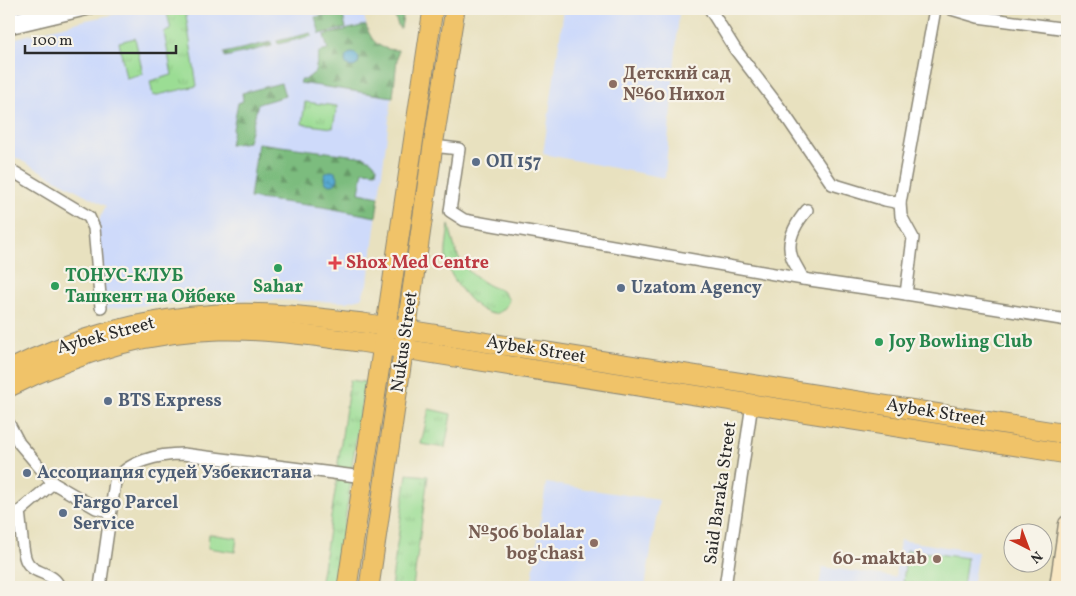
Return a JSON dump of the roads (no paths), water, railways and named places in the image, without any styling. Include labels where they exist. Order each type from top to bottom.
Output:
[{"type":"main road","name":"Nukus Street","points":[[347,587],[433,9]]},
{"type":"main road","name":"Nukus Street","points":[[369,587],[433,146],[455,9]]},
{"type":"main road","name":"Aybek Street","points":[[9,370],[53,350],[114,331],[198,315],[266,314],[386,326],[1067,434]]},
{"type":"main road","name":"Aybek Street","points":[[9,387],[58,364],[97,350],[138,340],[179,333],[258,330],[404,349],[1067,454]]},
{"type":"main road","points":[[1058,587],[1067,524]]},
{"type":"street","points":[[9,20],[54,9]]},
{"type":"street","points":[[9,28],[88,9]]},
{"type":"street","points":[[710,9],[735,49],[783,112],[832,184],[900,203]]},
{"type":"street","points":[[906,294],[913,238],[901,216],[900,203],[935,9]]},
{"type":"street","points":[[951,9],[978,17],[1067,29]]},
{"type":"street","points":[[433,146],[460,149],[450,211],[464,220],[803,279],[1067,320]]},
{"type":"street","points":[[9,170],[89,217],[94,228],[101,307]]},
{"type":"street","points":[[803,279],[792,256],[791,243],[795,223],[807,210]]},
{"type":"street","name":"Said Baraka Street","points":[[725,587],[752,404]]},
{"type":"street","points":[[9,424],[19,443],[53,483],[96,508],[110,511]]},
{"type":"street","points":[[100,587],[115,482],[122,473],[144,461],[171,454],[183,454],[364,477]]},
{"type":"street","points":[[53,483],[19,512],[26,560],[33,568],[55,579],[59,587]]},
{"type":"water","points":[[352,53],[357,55],[359,60],[357,65],[352,67],[347,65],[345,60],[347,55]]},
{"type":"water","points":[[331,171],[336,173],[338,178],[336,183],[331,185],[326,183],[324,178],[326,173]]},
{"type":"place","name":"Детский сад №60 Нихол","points":[[613,84]]},
{"type":"place","name":"ОП 157","points":[[476,162]]},
{"type":"place","name":"Shox Med Centre","points":[[335,263]]},
{"type":"place","name":"Sahar","points":[[278,268]]},
{"type":"place","name":"ТОНУС-КЛУБ Ташкент на Ойбеке","points":[[55,286]]},
{"type":"place","name":"Uzatom Agency","points":[[621,288]]},
{"type":"place","name":"Joy Bowling Club","points":[[879,342]]},
{"type":"place","name":"BTS Express","points":[[108,401]]},
{"type":"place","name":"Ассоциация судей Узбекистана","points":[[27,473]]},
{"type":"place","name":"Fargo Parcel Service","points":[[63,513]]},
{"type":"place","name":"№506 bolalar bog'chasi","points":[[594,543]]},
{"type":"place","name":"60-maktab","points":[[937,559]]}]
